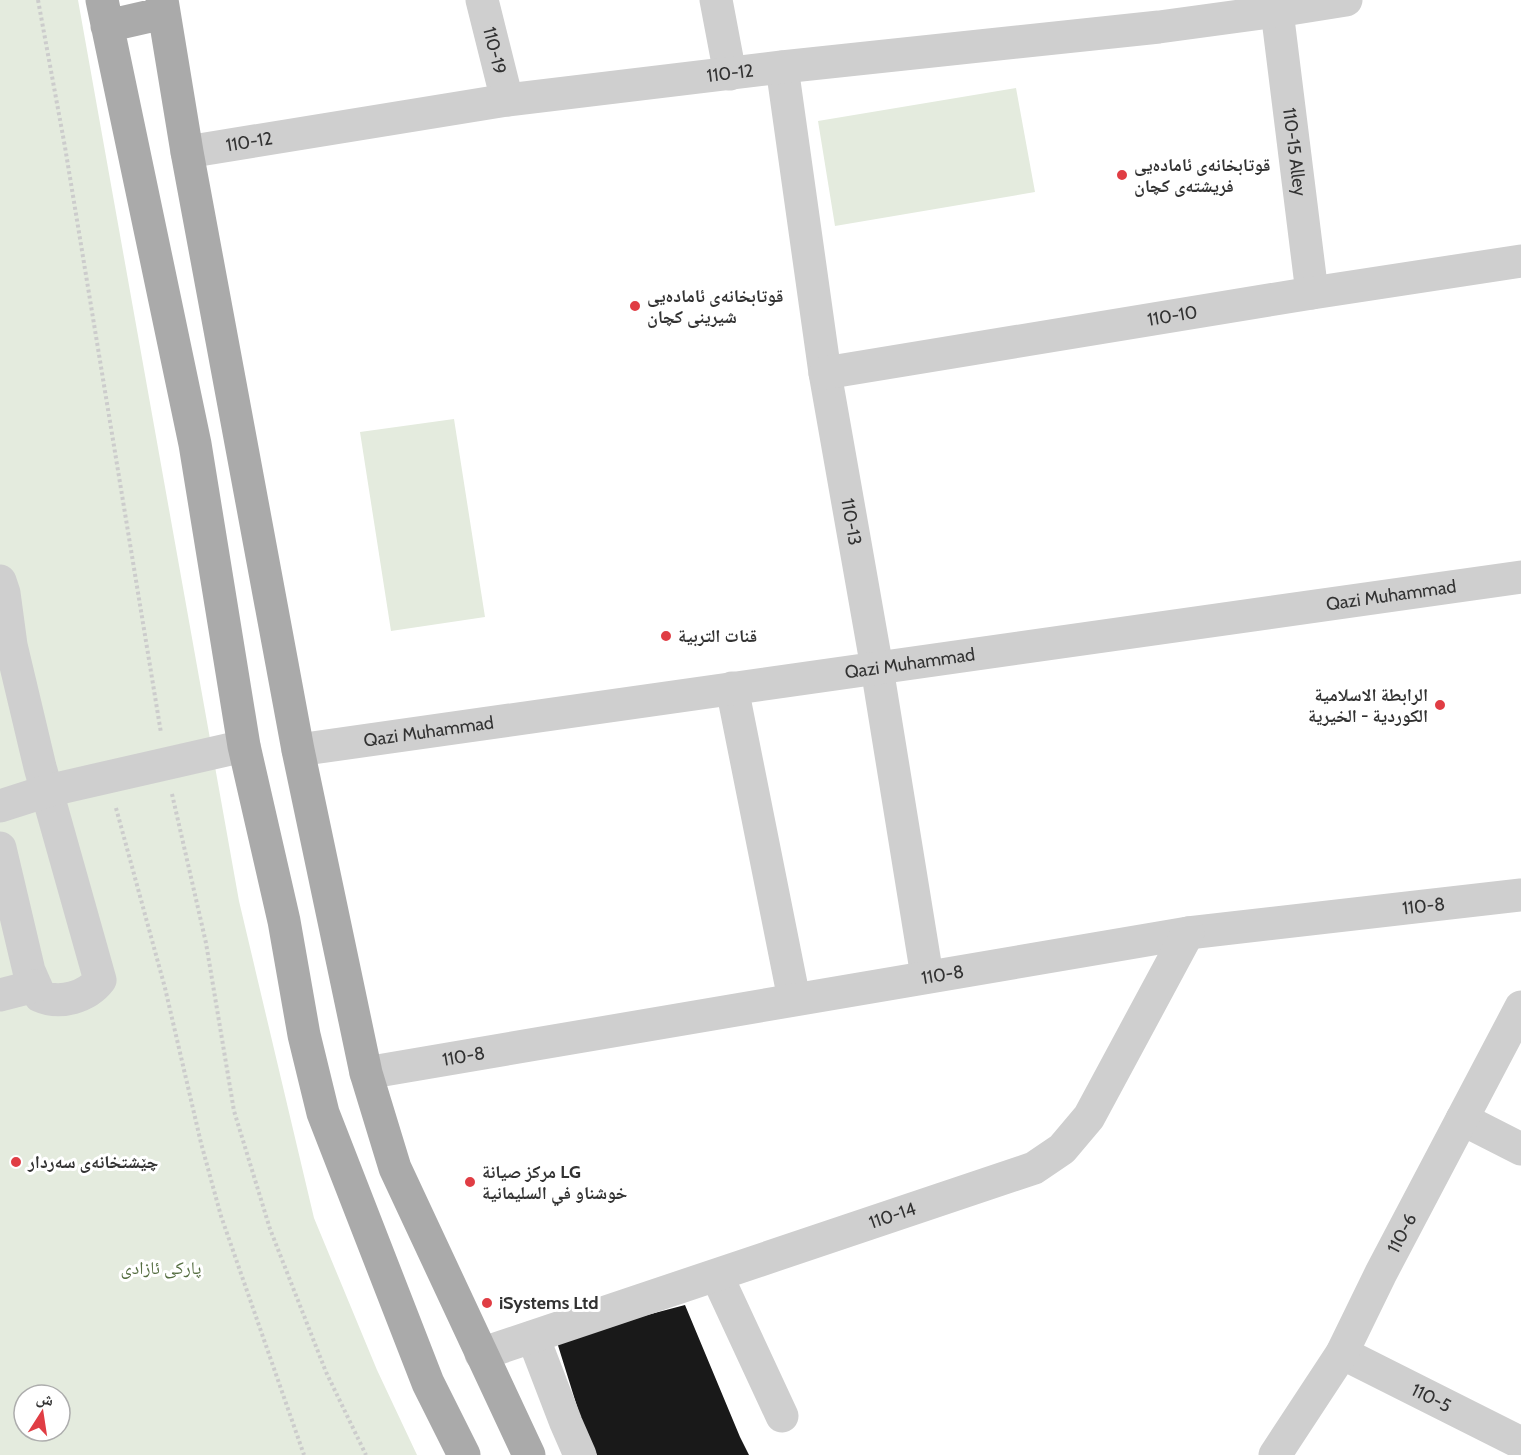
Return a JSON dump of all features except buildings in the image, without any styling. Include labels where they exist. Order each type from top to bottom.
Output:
[{"type":"main road","points":[[464,1455],[428,1383],[323,1113],[304,1035],[284,921],[244,746],[195,444],[105,13],[163,7],[187,152],[298,750],[366,1073],[395,1168],[529,1455]]},
{"type":"street","name":"110-19","points":[[482,0],[507,100]]},
{"type":"street","points":[[716,0],[730,74]]},
{"type":"street","name":"110-12","points":[[187,152],[507,100],[730,74],[1157,13],[1277,11],[1347,0]]},
{"type":"street","name":"110-15 Alley","points":[[1277,11],[1312,293]]},
{"type":"street","name":"110-13","points":[[782,67],[825,373],[877,668],[927,976]]},
{"type":"street","name":"110-10","points":[[825,373],[1521,261]]},
{"type":"street","name":"Qazi Muhammad","points":[[298,750],[1521,577]]},
{"type":"street","points":[[0,581],[4,593],[11,645],[47,791],[100,980],[93,989],[81,994],[50,1000],[40,996],[26,957],[0,848]]},
{"type":"street","points":[[732,688],[794,999]]},
{"type":"street","points":[[0,806],[47,791],[244,746]]},
{"type":"street","name":"110-8","points":[[366,1073],[1188,933],[1521,895]]},
{"type":"street","name":"110-14","points":[[481,1354],[1034,1168],[1062,1149],[1089,1117],[1188,933]]},
{"type":"street","points":[[0,995],[35,986]]},
{"type":"street","name":"110-6","points":[[1275,1455],[1341,1353],[1381,1272],[1521,1007]]},
{"type":"street","points":[[1462,1119],[1521,1149]]},
{"type":"street","points":[[717,1276],[782,1416]]},
{"type":"street","points":[[533,1337],[580,1455]]},
{"type":"street","name":"110-5","points":[[1341,1353],[1521,1443]]},
{"type":"path","points":[[108,778],[165,988],[201,1143],[221,1216],[304,1455]]},
{"type":"green space","name":"پارکی ئازادی","points":[[0,0],[78,0],[239,901],[314,1218],[377,1370],[417,1455],[0,1455]]},
{"type":"green space","points":[[1016,88],[1035,192],[835,226],[818,121]]},
{"type":"green space","points":[[454,419],[485,617],[391,631],[360,432]]},
{"type":"place","name":"قوتابخانەی ئامادەیی فریشتەی کچان","points":[[1122,175]]},
{"type":"place","name":"قوتابخانەی ئامادەیی شیرینی کچان","points":[[635,306]]},
{"type":"place","name":"قنات التربیة","points":[[666,636]]},
{"type":"place","name":"الرابطة الاسلامية الكوردية - الخيرية","points":[[1440,705]]},
{"type":"place","name":"چێشتخانەی سەردار","points":[[16,1162]]},
{"type":"place","name":"مركز صيانة LG خوشناو في السليمانية","points":[[470,1182]]},
{"type":"place","name":"iSystems Ltd","points":[[487,1303]]}]
